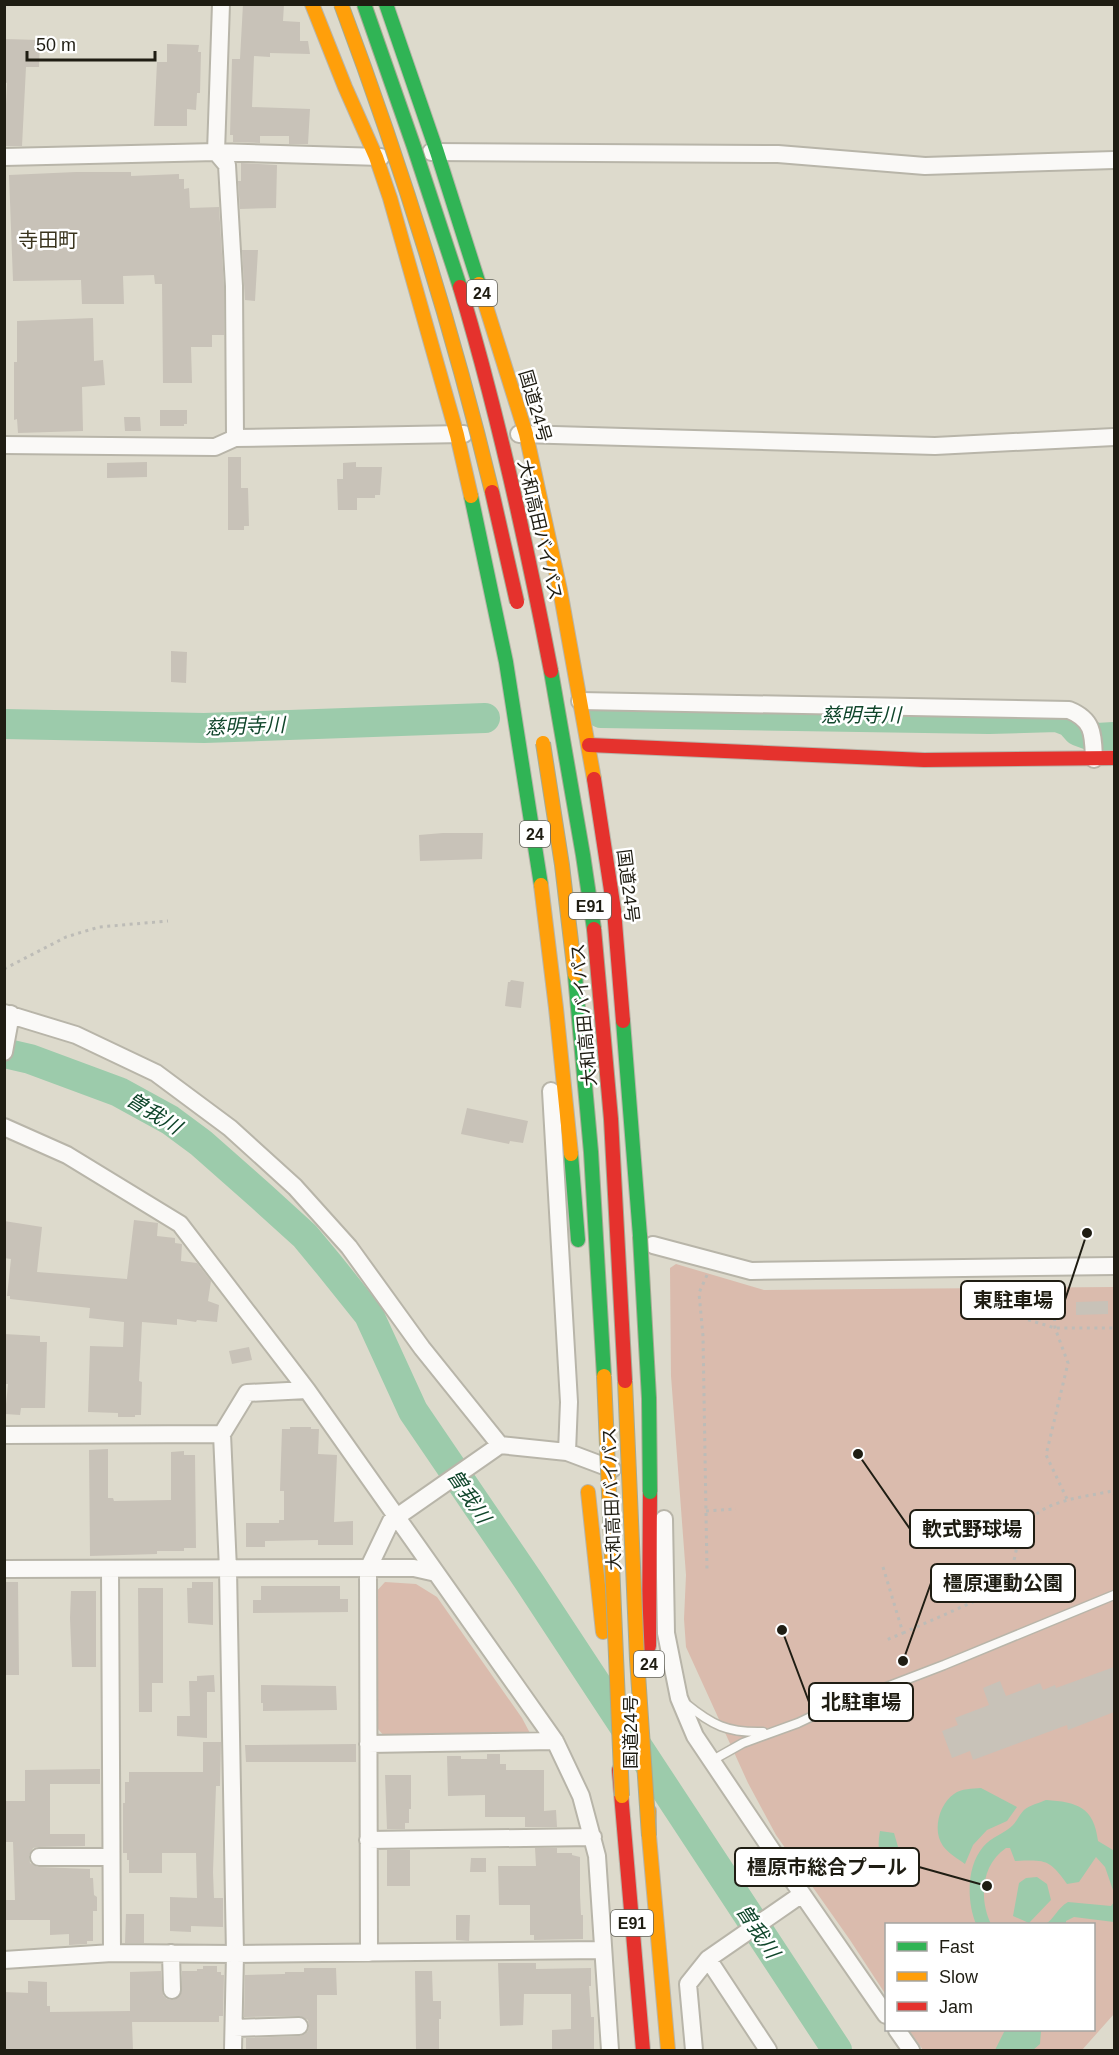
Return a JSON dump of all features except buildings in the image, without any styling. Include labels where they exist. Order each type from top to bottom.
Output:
[{"type":"main road","name":"24","points":[[312,4],[376,158],[447,394],[496,611],[546,905],[563,1053],[578,1246]]},
{"type":"main road","name":"大和高田バイパス","points":[[341,4],[431,263],[471,404],[520,618]]},
{"type":"main road","name":"大和高田バイパス","points":[[364,4],[448,247],[488,387],[522,524],[549,656],[591,914],[608,1075],[617,1217],[637,1658],[649,1836],[668,2050]]},
{"type":"main road","name":"国道24号","points":[[386,4],[437,152],[526,434],[560,590],[589,745],[614,910]]},
{"type":"main road","name":"大和高田バイパス","points":[[541,731],[571,936],[585,1074],[597,1255],[622,1796],[643,2050]]},
{"type":"main road","points":[[589,745],[924,760],[1093,743],[1114,758]]},
{"type":"main road","name":"国道24号","points":[[647,1241],[649,1836]]},
{"type":"main road","name":"国道24号","points":[[586,1446],[596,1574],[622,1796]]},
{"type":"street","points":[[221,4],[216,152],[227,165],[234,286],[235,438]]},
{"type":"street","points":[[4,157],[216,152],[376,158],[437,152],[778,154],[925,166],[1114,160]]},
{"type":"street","points":[[4,445],[215,447],[235,438],[457,434],[935,446],[1114,437]]},
{"type":"street","points":[[580,701],[1061,709],[1078,713],[1087,721],[1093,743]]},
{"type":"street","points":[[546,905],[548,1055],[569,1402],[567,1452]]},
{"type":"street","points":[[614,910],[630,979],[638,1049],[647,1241],[663,1427],[666,1634],[679,1698],[695,1736],[711,1762],[799,1896],[885,2014]]},
{"type":"street","points":[[4,1052],[8,1013],[76,1035],[156,1073],[230,1128],[295,1187],[349,1247],[497,1447]]},
{"type":"street","points":[[4,1127],[67,1155],[180,1224],[402,1513],[436,1573],[555,1741],[581,1796],[597,1856],[610,2050]]},
{"type":"street","points":[[647,1241],[750,1271],[1114,1266]]},
{"type":"street","points":[[234,2050],[235,1954],[228,1569],[222,1434],[247,1393],[307,1390]]},
{"type":"street","points":[[4,1435],[222,1434]]},
{"type":"street","points":[[369,1953],[368,1569],[391,1521],[497,1447],[567,1452],[664,1487]]},
{"type":"street","points":[[4,1569],[414,1568],[436,1573]]},
{"type":"street","points":[[110,1569],[112,1953]]},
{"type":"street","points":[[368,1744],[555,1741]]},
{"type":"street","points":[[368,1840],[593,1837]]},
{"type":"street","points":[[39,1857],[111,1857]]},
{"type":"street","points":[[694,2050],[688,1984],[710,1957],[799,1896]]},
{"type":"street","points":[[4,1960],[112,1953],[603,1950]]},
{"type":"street","points":[[171,1953],[172,1990]]},
{"type":"street","points":[[710,1957],[768,2050]]},
{"type":"street","points":[[234,2028],[299,2026]]},
{"type":"street","points":[[898,2031],[911,2050]]},
{"type":"lane","points":[[711,1762],[742,1743],[944,1665],[1114,1595]]},
{"type":"lane","points":[[679,1698],[709,1722],[740,1733],[772,1732]]},
{"type":"path","points":[[4,969],[66,937],[99,927],[168,921]]},
{"type":"path","points":[[707,1572],[703,1336],[699,1293],[708,1273]]},
{"type":"path","points":[[1053,1288],[1055,1328],[1068,1363],[1046,1455],[1068,1501]]},
{"type":"path","points":[[991,1317],[1019,1317],[1055,1328],[1114,1328]]},
{"type":"path","points":[[884,1641],[1009,1587],[1022,1532],[1038,1511],[1068,1501],[1112,1491],[1114,1494]]},
{"type":"path","points":[[706,1511],[736,1509]]},
{"type":"path","points":[[882,1568],[903,1633]]},
{"type":"shaded area","points":[[676,1264],[764,1290],[1114,1287],[1114,2014],[1082,2050],[923,2050],[910,2031],[1095,2031],[1095,1923],[885,1923],[885,1993],[776,1835],[748,1783],[686,1647],[684,1619],[686,1575],[671,1376],[670,1268]]},
{"type":"shaded area","points":[[385,1582],[416,1584],[437,1597],[522,1718],[532,1737],[386,1738],[377,1728],[375,1593]]},
{"type":"shaded area","points":[[981,1788],[1017,1807],[1007,1821],[987,1830],[973,1845],[965,1864],[943,1846],[938,1833],[939,1818],[944,1804],[954,1794]]},
{"type":"shaded area","points":[[1046,1800],[1067,1802],[1082,1808],[1088,1814],[1093,1821],[1098,1841],[1114,1853],[1114,1893],[1105,1867],[1096,1857],[1079,1882],[1067,1884],[1051,1865],[1040,1861],[1015,1861],[1010,1848],[1006,1848],[991,1864],[987,1873],[984,1893],[991,1923],[976,1923],[971,1906],[970,1885],[973,1864],[977,1855],[986,1843],[1007,1830],[1024,1810]]},
{"type":"shaded area","points":[[880,1831],[894,1833],[903,1864],[892,1872],[881,1858]]},
{"type":"shaded area","points":[[1037,1877],[1047,1884],[1051,1900],[1029,1923],[1013,1916],[1019,1883],[1026,1878]]},
{"type":"shaded area","points":[[1068,1902],[1111,1906],[1114,1902],[1114,1922],[1074,1917],[1066,1923],[1046,1923]]},
{"type":"shaded area","points":[[1004,2031],[1041,2031],[1040,2044],[1033,2050],[995,2050]]},
{"type":"waterway","name":"慈明寺川","points":[[601,713],[989,719],[1057,717],[1070,722],[1078,731],[1097,738],[1114,737]]},
{"type":"waterway","name":"慈明寺川","points":[[4,724],[204,728],[485,718]]},
{"type":"waterway","name":"曽我川","points":[[4,1053],[30,1059],[119,1092],[170,1120],[201,1143],[305,1236],[369,1315],[413,1411],[530,1583],[837,2050]]},
{"type":"traffic: fast","points":[[364,4],[460,287]]},
{"type":"traffic: fast","points":[[386,4],[479,284]]},
{"type":"traffic: fast","points":[[471,496],[506,662],[541,885]]},
{"type":"traffic: fast","points":[[551,671],[594,929]]},
{"type":"traffic: fast","points":[[575,975],[591,1152],[604,1376]]},
{"type":"traffic: fast","points":[[623,1021],[640,1236]]},
{"type":"traffic: fast","points":[[571,1154],[578,1240]]},
{"type":"traffic: fast","points":[[640,1236],[649,1398],[650,1492]]},
{"type":"traffic: slow","points":[[312,4],[376,157],[390,198],[457,435],[471,496]]},
{"type":"traffic: slow","points":[[341,4],[405,185],[424,246],[460,368],[492,492]]},
{"type":"traffic: slow","points":[[479,284],[526,434],[560,590],[594,779]]},
{"type":"traffic: slow","points":[[543,743],[562,865],[575,975]]},
{"type":"traffic: slow","points":[[541,885],[571,1154]]},
{"type":"traffic: slow","points":[[604,1376],[622,1796]]},
{"type":"traffic: slow","points":[[625,1381],[637,1659],[649,1836]]},
{"type":"traffic: slow","points":[[588,1492],[603,1632]]},
{"type":"traffic: slow","points":[[649,1811],[649,1836],[668,2050]]},
{"type":"traffic: jam","points":[[460,287],[487,382],[510,478],[551,671]]},
{"type":"traffic: jam","points":[[492,492],[517,602]]},
{"type":"traffic: jam","points":[[589,745],[924,760],[1114,758]]},
{"type":"traffic: jam","points":[[594,779],[614,910],[623,1021]]},
{"type":"traffic: jam","points":[[594,929],[611,1119],[625,1381]]},
{"type":"traffic: jam","points":[[649,1646],[650,1492]]},
{"type":"traffic: jam","points":[[619,1770],[643,2050]]},
{"type":"place","name":"東駐車場","points":[[1087,1233]]},
{"type":"place","name":"軟式野球場","points":[[858,1454]]},
{"type":"place","name":"北駐車場","points":[[782,1630]]},
{"type":"place","name":"橿原運動公園","points":[[903,1661]]},
{"type":"place","name":"橿原市総合プール","points":[[987,1886]]},
{"type":"district","name":"寺田町","points":[[48,240]]}]
